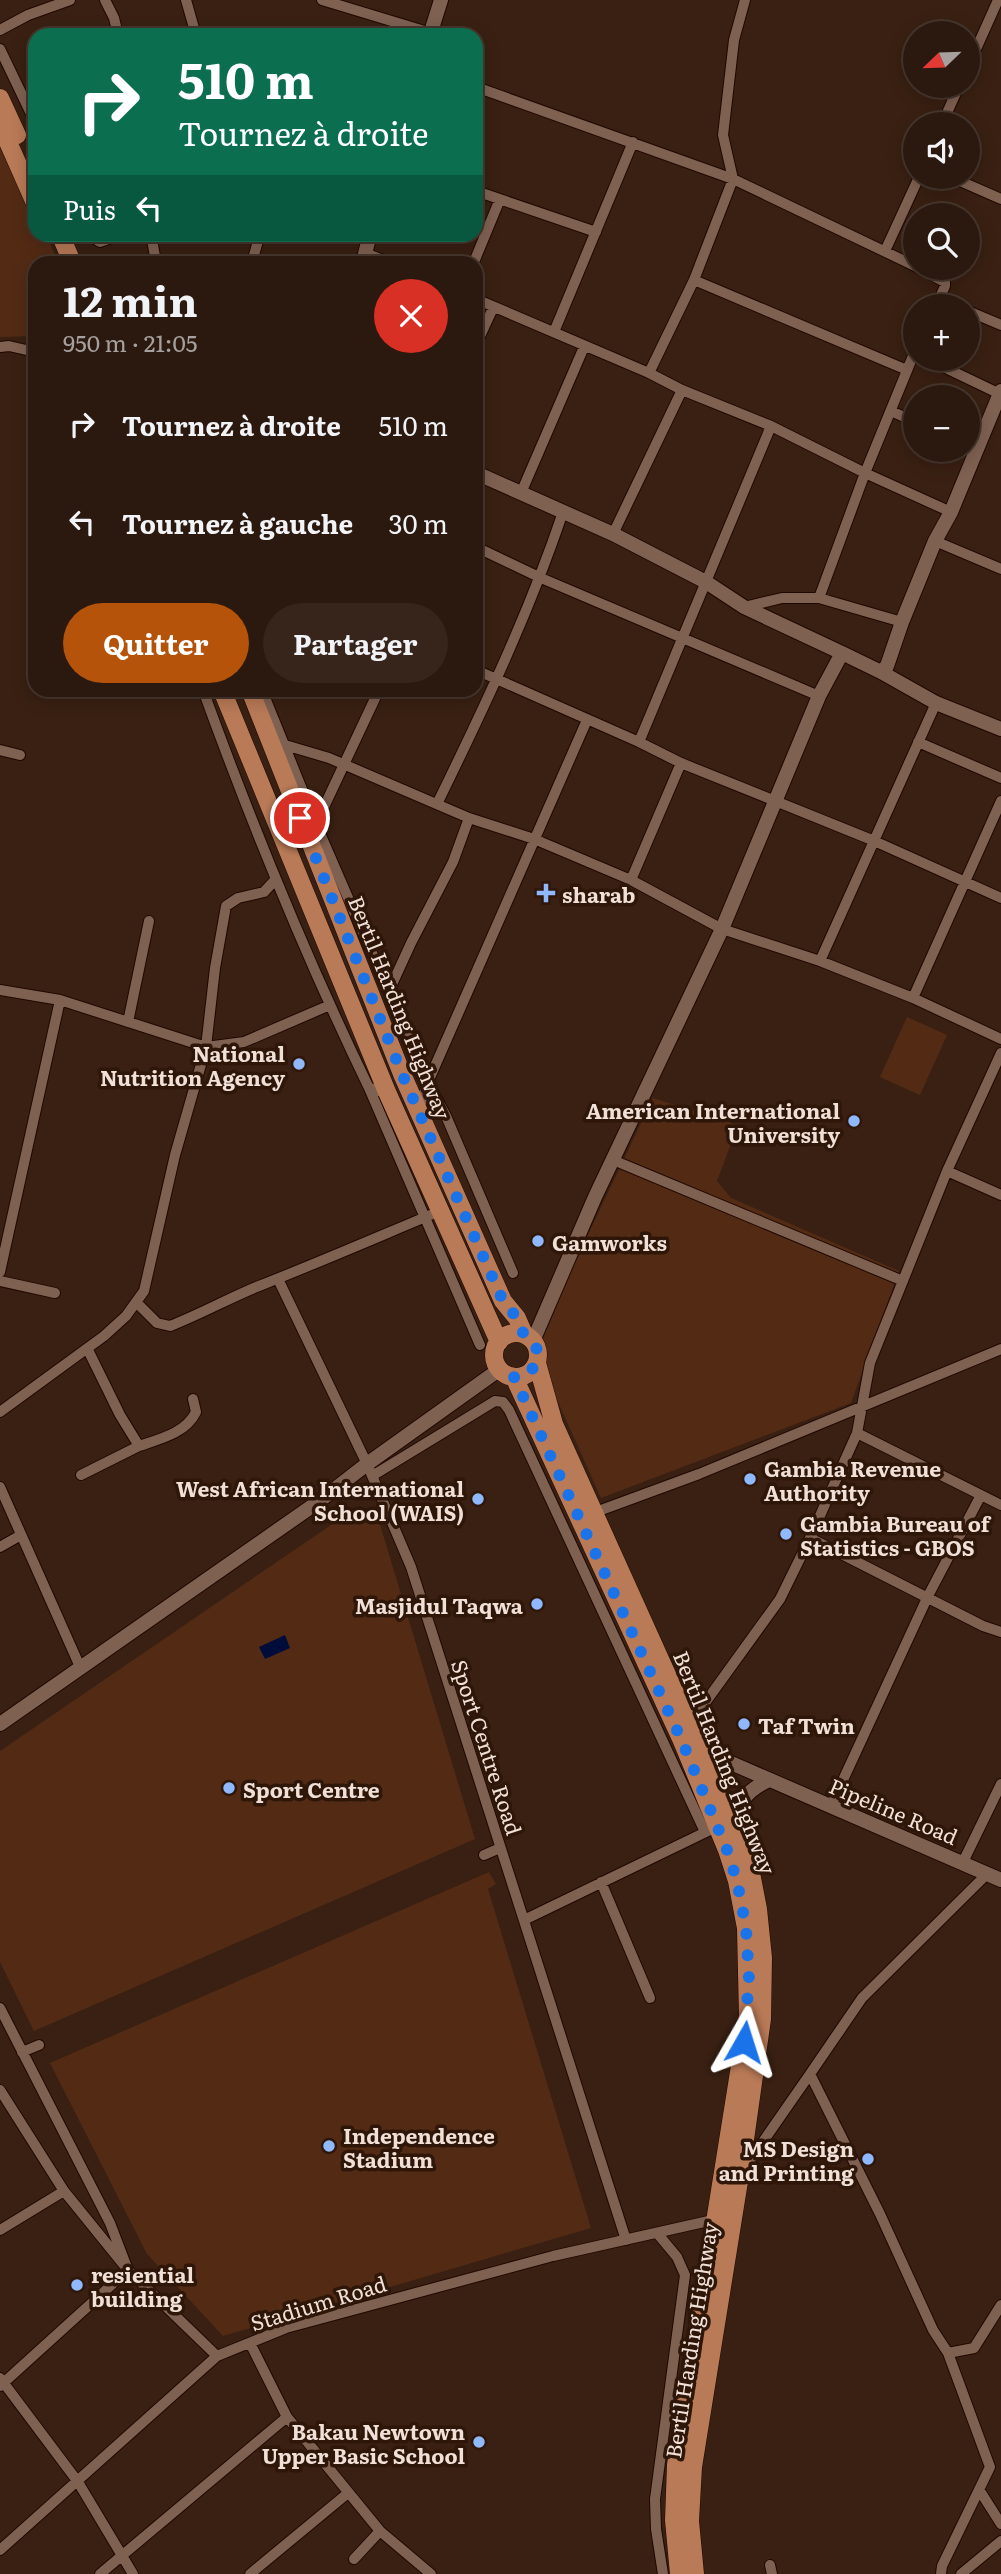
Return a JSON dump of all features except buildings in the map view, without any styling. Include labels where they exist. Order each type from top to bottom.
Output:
[{"type":"main road","points":[[0,98],[28,160]]},
{"type":"main road","points":[[0,124],[28,187]]},
{"type":"main road","name":"Bertil Harding Highway","points":[[225,697],[387,1092],[499,1342]]},
{"type":"main road","name":"Bertil Harding Highway","points":[[253,697],[418,1111],[503,1301],[528,1338]]},
{"type":"main road","points":[[507,1335],[528,1338],[538,1351],[537,1363],[526,1375],[507,1373],[495,1359],[499,1342],[507,1335]]},
{"type":"main road","name":"Bertil Harding Highway","points":[[537,1363],[554,1424],[701,1751],[718,1828],[752,1878],[758,1909],[764,1958],[762,2019],[693,2467],[690,2521],[695,2574]]},
{"type":"main road","name":"Bertil Harding Highway","points":[[507,1373],[682,1741],[718,1828],[737,1881],[743,1907],[749,1979],[744,2042],[713,2220],[676,2465],[674,2520],[679,2574]]},
{"type":"street","points":[[0,30],[28,15],[70,0]]},
{"type":"street","points":[[105,0],[116,28]]},
{"type":"street","points":[[186,0],[194,28]]},
{"type":"street","points":[[323,0],[411,28]]},
{"type":"street","points":[[432,28],[441,0]]},
{"type":"street","points":[[649,373],[694,280],[733,179],[723,135],[734,40],[744,0]]},
{"type":"street","points":[[980,40],[998,0]]},
{"type":"street","points":[[0,49],[28,107]]},
{"type":"street","points":[[483,89],[733,179],[903,260]]},
{"type":"street","points":[[554,332],[633,142]]},
{"type":"street","points":[[885,251],[913,189]]},
{"type":"street","points":[[978,189],[1001,199]]},
{"type":"street","points":[[483,193],[596,232]]},
{"type":"street","points":[[483,240],[500,199]]},
{"type":"street","points":[[694,280],[903,368]]},
{"type":"street","points":[[483,303],[771,426],[951,512]]},
{"type":"street","points":[[483,330],[493,308]]},
{"type":"street","points":[[980,316],[1001,325]]},
{"type":"street","points":[[0,347],[28,350]]},
{"type":"street","points":[[521,494],[584,347]]},
{"type":"street","points":[[819,598],[864,472],[907,371]]},
{"type":"street","points":[[948,371],[999,401],[980,433]]},
{"type":"street","points":[[613,534],[682,390]]},
{"type":"street","points":[[891,411],[903,416]]},
{"type":"street","points":[[639,742],[771,426]]},
{"type":"street","points":[[881,672],[887,666],[902,622],[951,512],[967,462]]},
{"type":"street","points":[[483,476],[613,534],[706,582],[744,607],[881,672],[936,703],[1001,729]]},
{"type":"street","points":[[437,804],[498,680],[541,578],[563,512]]},
{"type":"street","points":[[936,541],[1001,569]]},
{"type":"street","points":[[483,550],[541,578],[819,696]]},
{"type":"street","points":[[744,607],[782,598],[819,598],[902,622]]},
{"type":"street","points":[[528,1338],[722,929],[778,800],[819,696],[842,653]]},
{"type":"street","points":[[483,673],[681,763],[778,800],[1001,898]]},
{"type":"street","points":[[206,697],[246,810],[275,880],[369,1088],[480,1345]]},
{"type":"street","points":[[265,697],[316,824],[513,1273]]},
{"type":"street","points":[[267,701],[269,697]]},
{"type":"street","points":[[316,824],[376,697]]},
{"type":"street","points":[[820,961],[872,840],[936,703]]},
{"type":"street","points":[[418,1111],[428,1082],[587,720]]},
{"type":"street","points":[[918,742],[1001,778]]},
{"type":"street","points":[[285,745],[343,764],[469,818],[534,839],[631,880],[722,929],[820,961],[913,998],[1001,1040]]},
{"type":"street","points":[[0,750],[20,754]]},
{"type":"street","points":[[631,880],[681,763]]},
{"type":"street","points":[[913,998],[1001,800]]},
{"type":"street","points":[[389,991],[415,933],[453,862],[469,818]]},
{"type":"street","points":[[0,1412],[88,1350],[137,1303],[149,1274],[175,1155],[206,1047],[215,968],[226,906],[238,898],[264,891],[275,880]]},
{"type":"street","points":[[128,1022],[149,921]]},
{"type":"street","points":[[0,990],[60,1000],[206,1047],[244,1042],[330,1005]]},
{"type":"street","points":[[0,1272],[60,1000]]},
{"type":"street","points":[[689,1725],[780,1599],[810,1538],[857,1433],[870,1363],[947,1171],[1001,1053]]},
{"type":"street","points":[[369,1088],[387,1092]]},
{"type":"street","points":[[613,1160],[903,1281]]},
{"type":"street","points":[[947,1171],[1001,1195]]},
{"type":"street","points":[[137,1303],[157,1323],[170,1326],[440,1211]]},
{"type":"street","name":"Sport Centre Road","points":[[278,1279],[370,1470],[411,1567],[626,2240]]},
{"type":"street","points":[[0,1281],[55,1293]]},
{"type":"street","points":[[593,1513],[699,1474],[1001,1349]]},
{"type":"street","points":[[88,1350],[120,1415],[139,1446]]},
{"type":"street","points":[[370,1470],[507,1373]]},
{"type":"street","points":[[81,1475],[139,1446],[182,1429],[192,1421],[196,1412],[193,1399]]},
{"type":"street","points":[[0,1724],[318,1502],[495,1401],[503,1402],[718,1828]]},
{"type":"street","points":[[857,1433],[1001,1505]]},
{"type":"street","points":[[0,1486],[81,1669]]},
{"type":"street","points":[[831,1806],[928,1596],[981,1495]]},
{"type":"street","points":[[0,1547],[21,1535]]},
{"type":"street","points":[[810,1538],[983,1626],[1001,1632]]},
{"type":"street","name":"Pipeline Road","points":[[701,1751],[994,1877]]},
{"type":"street","points":[[524,1920],[718,1828],[752,1788],[769,1780]]},
{"type":"street","points":[[963,1862],[1001,1784]]},
{"type":"street","points":[[484,1855],[500,1848]]},
{"type":"street","points":[[740,2175],[862,1998],[994,1877]]},
{"type":"street","points":[[601,1882],[650,1998]]},
{"type":"street","points":[[0,2008],[110,2223],[128,2270]]},
{"type":"street","points":[[22,2052],[39,2045]]},
{"type":"street","points":[[810,2074],[880,2214],[933,2330],[948,2353],[990,2467],[942,2566],[941,2574]]},
{"type":"street","points":[[0,2090],[64,2191],[128,2270],[217,2356]]},
{"type":"street","points":[[0,2215],[3,2227],[64,2191]]},
{"type":"street","name":"Stadium Road","points":[[0,2550],[217,2356],[285,2328],[553,2256],[713,2220]]},
{"type":"street","points":[[657,2233],[677,2257],[685,2275],[655,2499],[656,2529],[663,2574]]},
{"type":"street","points":[[128,2270],[1,2381],[78,2482],[133,2574]]},
{"type":"street","points":[[948,2353],[974,2348],[1001,2305]]},
{"type":"street","points":[[250,2343],[287,2417],[380,2531],[431,2574]]},
{"type":"street","points":[[100,2574],[287,2417]]},
{"type":"street","points":[[979,2491],[1001,2524]]},
{"type":"street","points":[[250,2574],[348,2493]]},
{"type":"street","points":[[354,2559],[380,2531]]},
{"type":"street","points":[[961,2574],[1001,2541]]},
{"type":"shaded area","points":[[0,128],[28,194],[28,242],[49,242],[55,256],[28,256],[28,336],[0,337]]},
{"type":"shaded area","points":[[907,1017],[947,1035],[920,1095],[880,1077]]},
{"type":"shaded area","points":[[653,1098],[738,1125],[717,1181],[731,1198],[899,1271],[851,1403],[601,1498],[534,1348]]},
{"type":"shaded area","name":"Sport Centre","points":[[350,1512],[378,1518],[475,1839],[34,2031],[0,1962],[0,1751]]},
{"type":"shaded area","points":[[285,1635],[290,1648],[265,1659],[259,1647]]},
{"type":"shaded area","name":"Independence Stadium","points":[[489,1872],[496,1884],[488,1889],[591,2228],[223,2336],[147,2254],[50,2063]]},
{"type":"place","name":"sharab","points":[[546,893]]},
{"type":"place","name":"National Nutrition Agency","points":[[299,1064]]},
{"type":"place","name":"American International University","points":[[854,1121]]},
{"type":"place","name":"Gamworks","points":[[538,1241]]},
{"type":"place","name":"Gambia Revenue Authority","points":[[750,1479]]},
{"type":"place","name":"West African International School (WAIS)","points":[[478,1499]]},
{"type":"place","name":"Gambia Bureau of Statistics - GBOS","points":[[786,1534]]},
{"type":"place","name":"Masjidul Taqwa","points":[[537,1604]]},
{"type":"place","name":"Taf Twin","points":[[744,1724]]},
{"type":"place","name":"Sport Centre","points":[[229,1788]]},
{"type":"place","name":"Independence Stadium","points":[[329,2146]]},
{"type":"place","name":"MS Design and Printing","points":[[868,2159]]},
{"type":"place","name":"resiential building","points":[[77,2285]]},
{"type":"place","name":"Bakau Newtown Upper Basic School","points":[[479,2442]]},
{"type":"route","points":[[300,818],[402,1074],[503,1301],[517,1318],[524,1335],[536,1346],[537,1363],[526,1375],[514,1377],[682,1741],[727,1850],[737,1881],[746,1928],[749,1979],[744,2042]]}]
